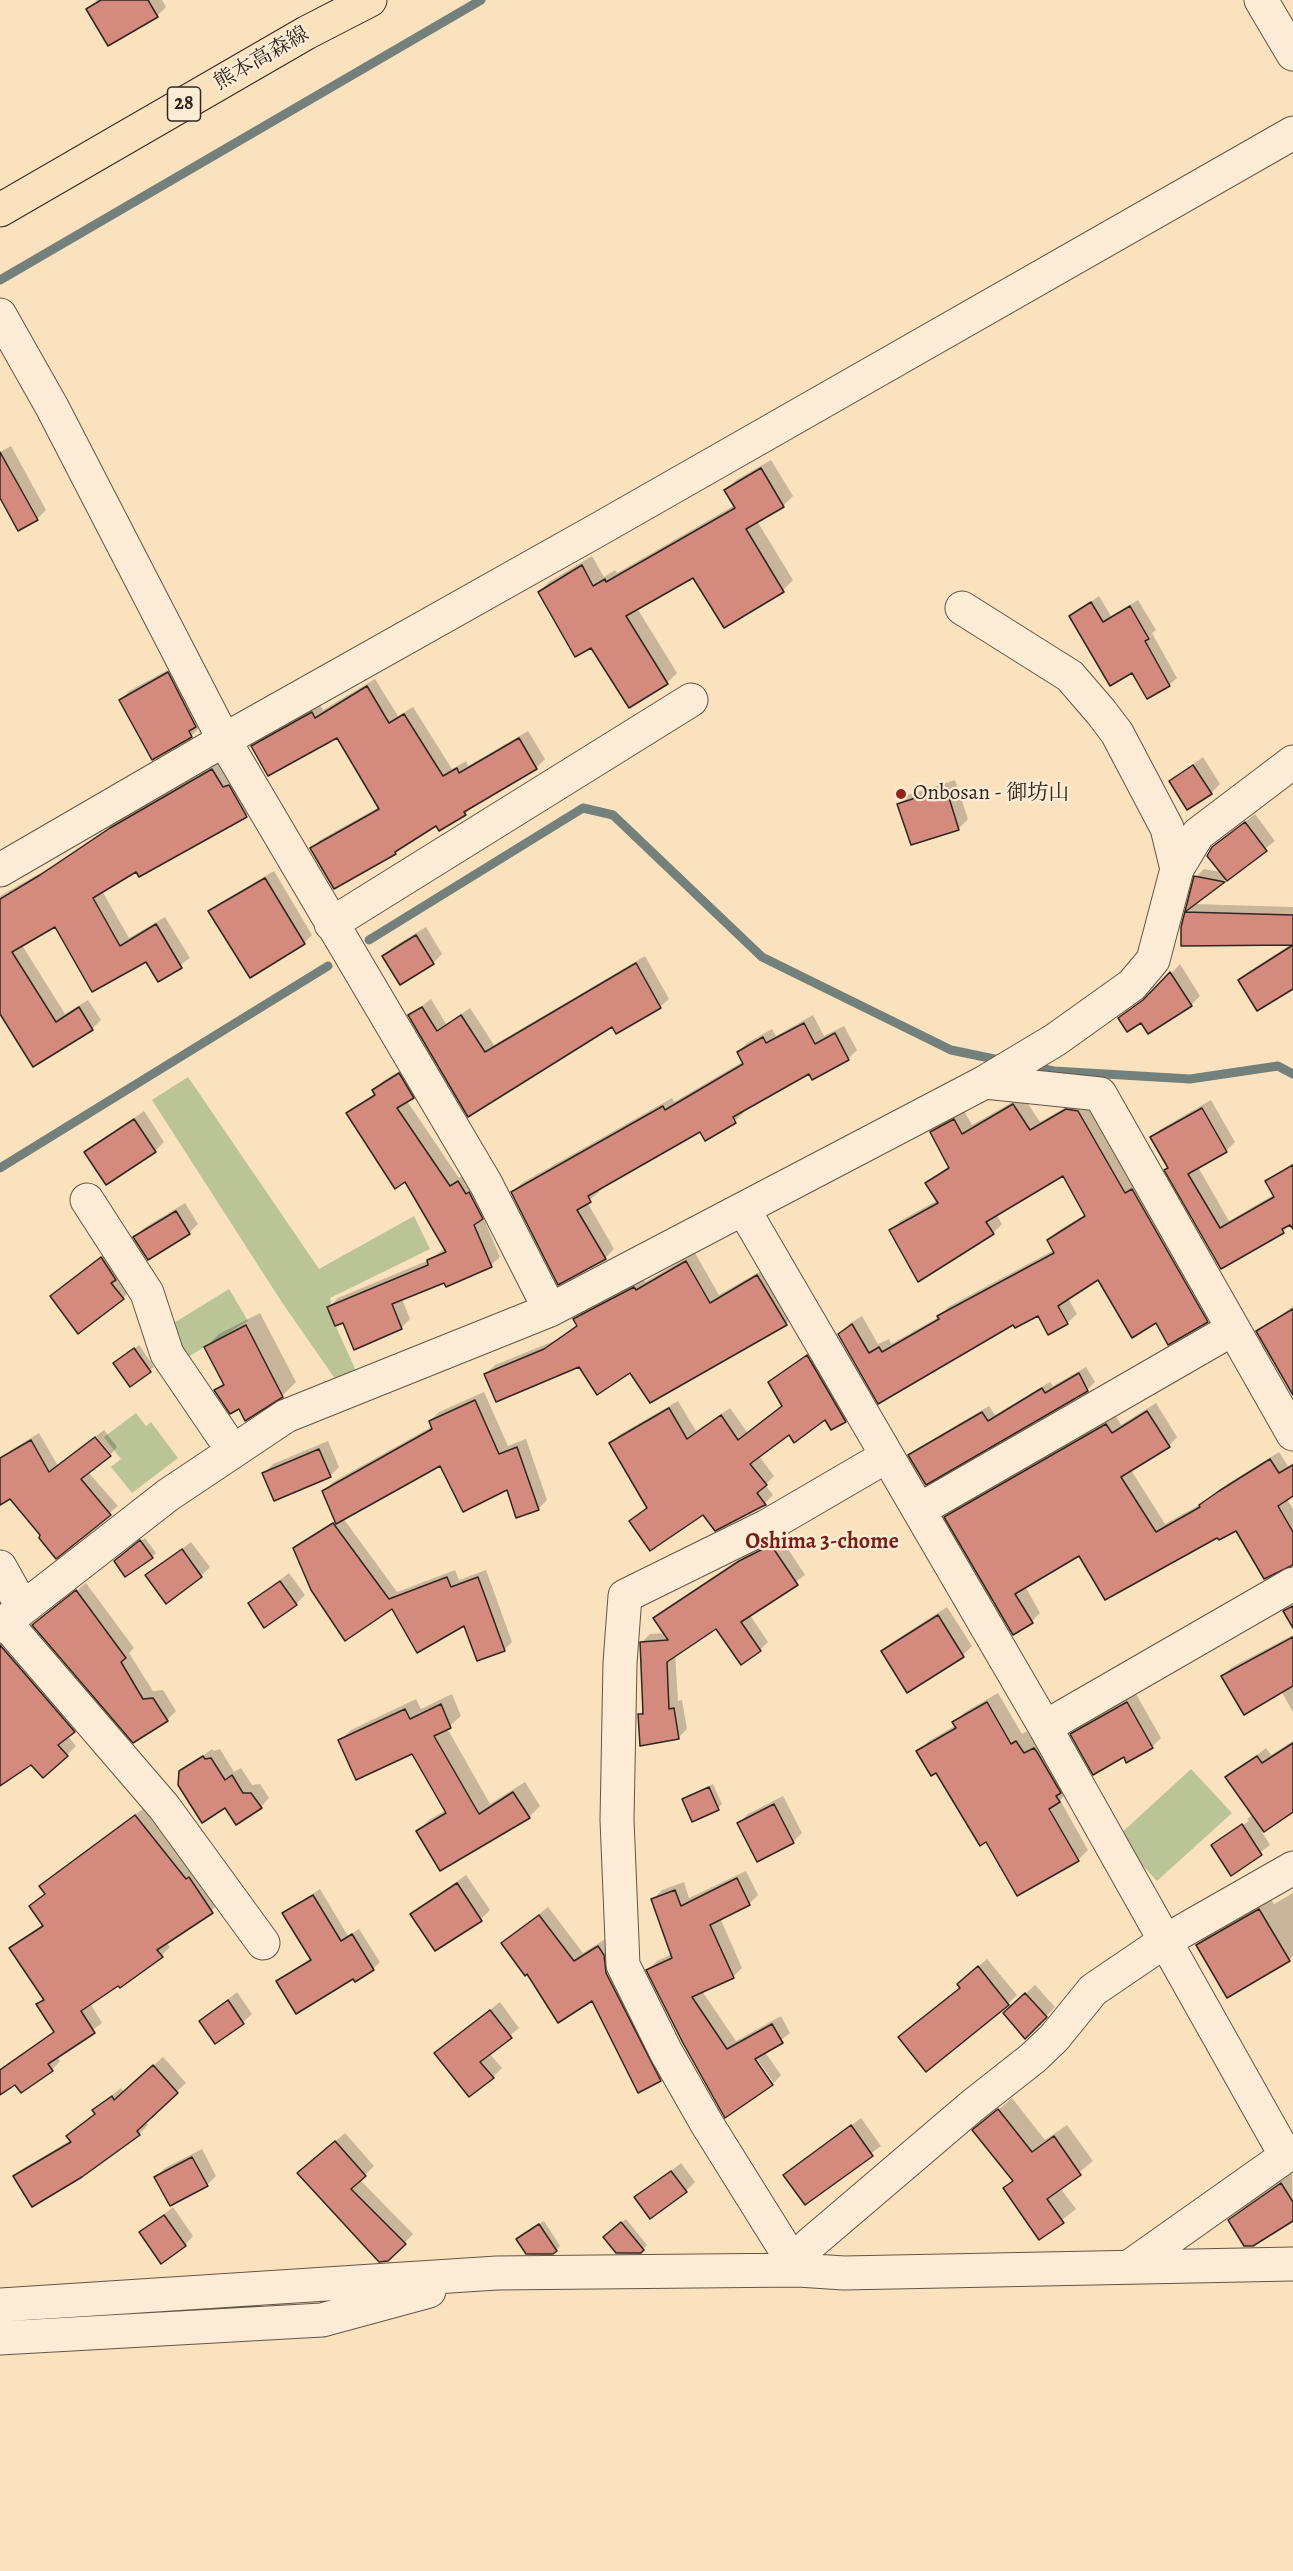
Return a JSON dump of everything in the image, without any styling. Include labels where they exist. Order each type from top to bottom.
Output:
[{"type":"main road","name":"熊本高森線","points":[[0,210],[306,33],[370,0]]},
{"type":"street","points":[[1261,0],[1293,54]]},
{"type":"street","points":[[0,870],[224,740],[612,522],[1293,133]]},
{"type":"street","points":[[0,315],[51,407],[224,740],[486,1184],[550,1310]]},
{"type":"street","points":[[962,608],[1061,669],[1101,712],[1117,733],[1167,828],[1177,869]]},
{"type":"street","points":[[332,924],[691,700]]},
{"type":"street","points":[[9,1619],[168,1495],[286,1416],[550,1310],[985,1082],[1055,1040],[1132,985],[1153,960],[1177,869],[1198,834],[1293,762]]},
{"type":"street","points":[[985,1082],[1100,1094],[1293,1434]]},
{"type":"street","points":[[87,1200],[147,1293],[167,1354],[233,1451]]},
{"type":"street","points":[[744,1210],[1045,1727],[1165,1941],[1289,2153],[1129,2267]]},
{"type":"street","points":[[919,1510],[1233,1329]]},
{"type":"street","points":[[798,2270],[707,2124],[622,1965],[617,1821],[620,1663],[625,1596],[767,1526],[887,1456]]},
{"type":"street","points":[[0,1567],[9,1619],[164,1807],[263,1943]]},
{"type":"street","points":[[1045,1727],[1293,1584]]},
{"type":"street","points":[[798,2270],[808,2245],[972,2106],[1033,2058],[1054,2038],[1093,1990],[1165,1941],[1293,1868]]},
{"type":"street","points":[[0,2305],[497,2273],[798,2270],[844,2273],[1293,2264]]},
{"type":"street","points":[[0,2338],[322,2320],[497,2273]]},
{"type":"green space","points":[[188,1077],[319,1269],[414,1216],[430,1249],[330,1298],[337,1329],[357,1373],[338,1383],[281,1301],[152,1100]]},
{"type":"green space","points":[[229,1289],[248,1321],[188,1357],[169,1326]]},
{"type":"green space","points":[[136,1413],[146,1426],[151,1422],[178,1458],[132,1493],[111,1467],[121,1459],[104,1437]]},
{"type":"green space","points":[[1191,1769],[1232,1813],[1157,1881],[1117,1837]]},
{"type":"building","points":[[101,0],[148,0],[158,17],[108,46],[86,9]]},
{"type":"building","points":[[0,452],[38,520],[18,531],[0,498]]},
{"type":"building","points":[[761,468],[784,507],[746,529],[784,592],[724,628],[693,578],[626,616],[668,684],[629,708],[591,648],[575,657],[538,592],[582,565],[593,586],[605,579],[606,582],[735,508],[724,490]]},
{"type":"building","points":[[1091,602],[1103,622],[1130,606],[1149,639],[1145,641],[1170,686],[1147,699],[1132,673],[1110,686],[1069,616]]},
{"type":"building","points":[[168,672],[196,727],[189,731],[192,737],[152,760],[119,700]]},
{"type":"building","points":[[367,686],[389,723],[404,714],[443,776],[457,768],[459,773],[519,738],[537,769],[464,812],[466,815],[439,831],[436,826],[395,852],[396,854],[334,889],[310,848],[379,809],[337,738],[268,776],[251,746],[312,712],[315,718]]},
{"type":"building","points":[[1193,765],[1212,794],[1187,810],[1169,781]]},
{"type":"building","points":[[212,769],[223,787],[229,785],[247,817],[139,877],[136,872],[93,898],[120,946],[156,924],[182,968],[158,982],[146,962],[92,992],[55,927],[12,952],[56,1022],[79,1007],[93,1030],[33,1067],[0,1014],[0,899],[110,828]]},
{"type":"building","points":[[946,788],[959,830],[911,845],[897,804]]},
{"type":"building","points":[[1245,822],[1267,851],[1227,881],[1207,856],[1212,847]]},
{"type":"building","points":[[1194,876],[1225,882],[1185,912],[1293,915],[1293,945],[1181,946],[1181,927]]},
{"type":"building","points":[[265,878],[305,944],[250,978],[208,911]]},
{"type":"building","points":[[416,935],[434,964],[400,985],[382,956]]},
{"type":"building","points":[[1293,945],[1293,989],[1257,1011],[1238,980]]},
{"type":"building","points":[[636,963],[661,1008],[616,1034],[612,1027],[468,1117],[408,1015],[422,1007],[437,1031],[461,1015],[485,1052]]},
{"type":"building","points":[[1170,972],[1192,1006],[1148,1034],[1141,1023],[1127,1032],[1118,1018],[1143,1000]]},
{"type":"building","points":[[804,1023],[815,1044],[835,1033],[849,1060],[812,1080],[809,1074],[733,1117],[736,1123],[705,1141],[700,1132],[588,1196],[591,1202],[577,1210],[606,1259],[558,1285],[511,1192],[663,1106],[665,1110],[743,1064],[737,1052],[763,1037],[766,1043]]},
{"type":"building","points":[[399,1073],[414,1098],[397,1108],[450,1186],[458,1181],[466,1194],[469,1192],[483,1219],[474,1225],[492,1267],[446,1287],[444,1283],[392,1304],[402,1329],[354,1350],[343,1323],[335,1326],[327,1307],[428,1265],[427,1260],[446,1252],[405,1182],[395,1189],[346,1113],[375,1095],[372,1090]]},
{"type":"building","points":[[1013,1104],[1030,1130],[1066,1109],[1078,1111],[1125,1193],[1132,1189],[1208,1322],[1168,1345],[1156,1323],[1132,1338],[1098,1280],[1058,1306],[1068,1324],[1048,1335],[1038,1316],[1015,1328],[1013,1325],[878,1404],[838,1334],[852,1324],[869,1353],[879,1347],[882,1352],[939,1319],[937,1316],[1054,1253],[1047,1240],[1085,1216],[1063,1176],[986,1222],[994,1234],[918,1282],[889,1230],[938,1203],[925,1183],[949,1168],[930,1132],[954,1119],[962,1134]]},
{"type":"building","points":[[1202,1108],[1227,1152],[1188,1174],[1220,1228],[1274,1197],[1265,1181],[1293,1165],[1293,1229],[1290,1225],[1282,1229],[1284,1233],[1221,1269],[1164,1170],[1168,1168],[1150,1137]]},
{"type":"building","points":[[134,1119],[156,1152],[106,1185],[84,1152]]},
{"type":"building","points":[[176,1211],[190,1234],[148,1260],[133,1237]]},
{"type":"building","points":[[101,1257],[116,1280],[111,1283],[124,1299],[78,1334],[50,1296]]},
{"type":"building","points":[[686,1261],[710,1303],[757,1275],[787,1325],[650,1403],[630,1373],[597,1395],[579,1367],[496,1402],[484,1374],[544,1349],[577,1326],[573,1319],[634,1287],[636,1290]]},
{"type":"building","points":[[1293,1309],[1293,1395],[1256,1331]]},
{"type":"building","points":[[246,1325],[283,1397],[245,1421],[239,1409],[230,1414],[214,1390],[224,1385],[204,1347]]},
{"type":"building","points":[[134,1348],[151,1372],[130,1387],[113,1363]]},
{"type":"building","points":[[807,1355],[846,1422],[831,1430],[825,1420],[794,1443],[789,1435],[750,1464],[767,1485],[757,1493],[766,1505],[715,1531],[703,1515],[650,1551],[629,1521],[647,1508],[609,1443],[669,1408],[687,1439],[721,1415],[738,1440],[782,1406],[768,1382]]},
{"type":"building","points":[[1079,1373],[1088,1391],[926,1485],[908,1455],[982,1412],[988,1421],[1042,1388],[1045,1393]]},
{"type":"building","points":[[475,1400],[499,1454],[517,1447],[539,1510],[516,1518],[507,1490],[463,1512],[440,1466],[336,1524],[322,1491],[432,1429],[429,1421]]},
{"type":"building","points":[[1147,1411],[1170,1447],[1121,1477],[1156,1532],[1200,1507],[1199,1505],[1219,1491],[1270,1459],[1279,1473],[1293,1465],[1293,1496],[1278,1506],[1293,1532],[1293,1565],[1264,1579],[1236,1531],[1219,1540],[1217,1538],[1105,1600],[1079,1556],[1015,1594],[1033,1623],[1013,1635],[944,1517],[1106,1424],[1112,1433]]},
{"type":"building","points":[[95,1437],[111,1456],[81,1479],[111,1515],[56,1559],[39,1538],[40,1535],[10,1499],[0,1505],[0,1458],[31,1440],[49,1472]]},
{"type":"building","points":[[319,1449],[331,1477],[274,1501],[262,1473]]},
{"type":"building","points":[[333,1523],[389,1599],[447,1577],[451,1587],[478,1577],[505,1651],[477,1661],[464,1626],[417,1653],[392,1609],[345,1641],[311,1590],[293,1548]]},
{"type":"building","points":[[140,1540],[153,1558],[125,1577],[114,1561]]},
{"type":"building","points":[[771,1545],[798,1585],[741,1622],[761,1651],[741,1665],[716,1629],[667,1662],[669,1709],[674,1708],[679,1739],[640,1746],[638,1714],[643,1714],[640,1642],[668,1640],[653,1618],[739,1561]]},
{"type":"building","points":[[182,1549],[202,1577],[166,1604],[145,1575]]},
{"type":"building","points":[[280,1581],[297,1605],[264,1628],[248,1603]]},
{"type":"building","points":[[76,1590],[126,1658],[121,1662],[143,1699],[153,1698],[168,1721],[133,1743],[32,1625]]},
{"type":"building","points":[[1293,1606],[1293,1628],[1283,1611]]},
{"type":"building","points":[[938,1615],[964,1657],[907,1693],[881,1651]]},
{"type":"building","points":[[1293,1637],[1293,1686],[1244,1715],[1221,1676]]},
{"type":"building","points":[[0,1645],[75,1732],[58,1745],[68,1756],[43,1778],[31,1765],[0,1786]]},
{"type":"building","points":[[987,1702],[1011,1744],[1016,1741],[1024,1753],[1034,1748],[1061,1793],[1056,1796],[1060,1802],[1049,1809],[1079,1861],[1017,1896],[986,1842],[980,1846],[936,1773],[931,1776],[916,1751],[956,1728],[952,1722]]},
{"type":"building","points":[[1127,1702],[1153,1748],[1126,1763],[1124,1757],[1093,1775],[1070,1734]]},
{"type":"building","points":[[441,1704],[451,1728],[434,1736],[479,1814],[513,1792],[530,1818],[440,1871],[416,1831],[446,1813],[412,1754],[356,1780],[338,1740],[405,1709],[410,1719]]},
{"type":"building","points":[[1293,1743],[1293,1812],[1264,1832],[1225,1777],[1257,1756],[1262,1763]]},
{"type":"building","points":[[203,1756],[205,1759],[211,1758],[225,1780],[232,1775],[243,1793],[251,1793],[262,1808],[236,1825],[225,1808],[202,1823],[178,1785],[179,1771]]},
{"type":"building","points":[[709,1787],[719,1810],[692,1822],[682,1799]]},
{"type":"building","points":[[774,1804],[794,1843],[757,1862],[737,1823]]},
{"type":"building","points":[[135,1815],[186,1879],[189,1877],[213,1913],[157,1950],[163,1957],[120,1988],[118,1986],[81,2011],[95,2033],[48,2064],[53,2071],[21,2093],[15,2085],[0,2095],[0,2070],[54,2032],[36,2004],[44,2000],[9,1948],[43,1926],[29,1906],[45,1894],[39,1886]]},
{"type":"building","points":[[1242,1824],[1262,1855],[1231,1876],[1211,1845]]},
{"type":"building","points":[[737,1878],[750,1905],[710,1925],[734,1978],[692,1997],[727,2049],[772,2024],[783,2043],[755,2059],[773,2085],[725,2118],[646,1970],[672,1958],[651,1899],[675,1890],[681,1906]]},
{"type":"building","points":[[457,1883],[482,1921],[435,1951],[410,1914]]},
{"type":"building","points":[[313,1895],[341,1941],[352,1934],[374,1970],[355,1982],[353,1979],[296,2014],[276,1981],[311,1960],[282,1913]]},
{"type":"building","points":[[1259,1909],[1290,1961],[1227,1998],[1196,1945]]},
{"type":"building","points":[[539,1915],[574,1961],[598,1946],[604,1955],[606,1973],[661,2081],[638,2093],[592,2001],[558,2023],[527,1974],[525,1976],[501,1943]]},
{"type":"building","points":[[978,1966],[1009,2005],[926,2072],[898,2037],[960,1988],[957,1984]]},
{"type":"building","points":[[1025,1993],[1047,2017],[1025,2039],[1003,2013]]},
{"type":"building","points":[[228,2000],[244,2024],[215,2044],[199,2021]]},
{"type":"building","points":[[490,2010],[512,2038],[480,2062],[494,2078],[469,2097],[434,2053]]},
{"type":"building","points":[[153,2065],[178,2093],[137,2131],[140,2135],[82,2177],[32,2207],[13,2176],[71,2142],[66,2136],[95,2114],[92,2110],[112,2096],[114,2100]]},
{"type":"building","points":[[998,2109],[1032,2152],[1054,2136],[1081,2175],[1047,2199],[1064,2223],[1039,2240],[1003,2188],[1013,2181],[972,2130]]},
{"type":"building","points":[[851,2125],[873,2156],[805,2205],[783,2175]]},
{"type":"building","points":[[335,2141],[366,2176],[351,2189],[406,2244],[388,2261],[379,2262],[297,2173]]},
{"type":"building","points":[[192,2157],[208,2186],[170,2206],[154,2177]]},
{"type":"building","points":[[671,2171],[687,2192],[650,2219],[634,2197]]},
{"type":"building","points":[[1281,2183],[1293,2202],[1293,2221],[1253,2246],[1244,2246],[1228,2220]]},
{"type":"building","points":[[164,2215],[186,2246],[161,2264],[139,2232]]},
{"type":"building","points":[[621,2222],[644,2250],[641,2253],[616,2253],[603,2237]]},
{"type":"building","points":[[539,2224],[557,2251],[553,2254],[526,2254],[516,2239]]},
{"type":"waterway","points":[[0,280],[481,0]]},
{"type":"waterway","points":[[369,940],[583,808],[613,815],[762,957],[951,1050],[1004,1061]]},
{"type":"waterway","points":[[0,1168],[328,966]]},
{"type":"waterway","points":[[1029,1066],[1054,1071],[1190,1079],[1278,1066],[1293,1074]]},
{"type":"place","name":"Onbosan - 御坊山","points":[[901,794]]},
{"type":"district","name":"Oshima 3-chome","points":[[822,1543]]}]
